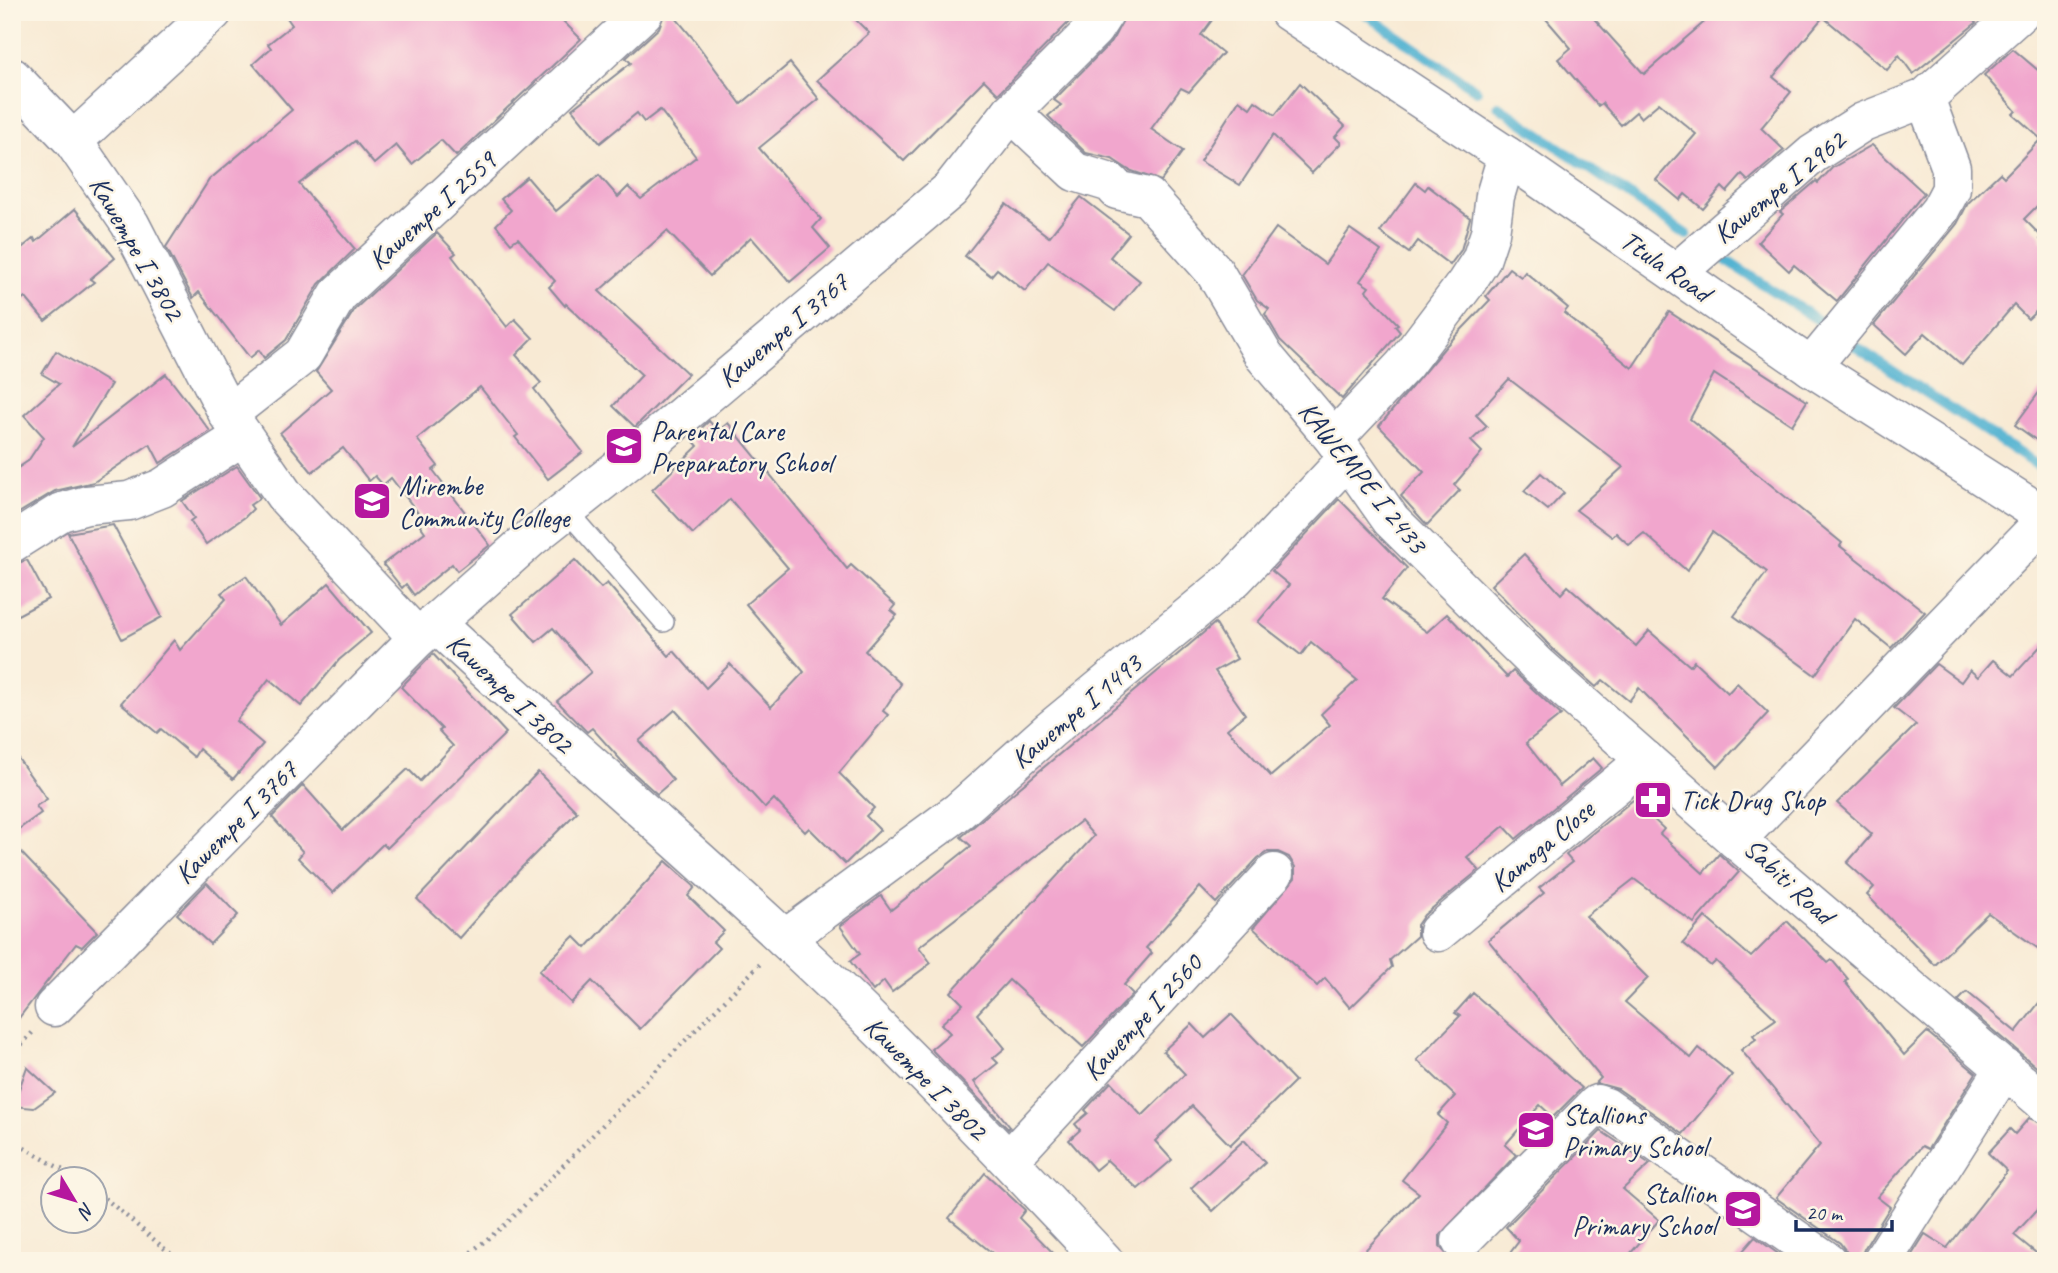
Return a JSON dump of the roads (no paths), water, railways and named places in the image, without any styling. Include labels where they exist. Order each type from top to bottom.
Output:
[{"type":"street","points":[[73,141],[213,12]]},
{"type":"street","name":"Kawempe I 2559","points":[[12,543],[61,512],[87,505],[129,501],[162,488],[235,425],[303,355],[338,295],[471,176],[644,12]]},
{"type":"street","name":"Kawempe I 3767","points":[[54,1007],[427,630],[566,510],[638,453],[950,190],[1011,112],[1094,29],[1105,12]]},
{"type":"street","name":"Ttula Road","points":[[1289,12],[1338,24],[1507,156],[1811,367],[2046,518]]},
{"type":"street","name":"Kawempe I 2962","points":[[1676,272],[1813,154],[1842,133],[1925,98],[2021,12]]},
{"type":"street","name":"Kawempe I 3802","points":[[12,77],[73,141],[130,223],[235,425],[285,496],[427,630],[538,720],[785,939],[1009,1160],[1104,1261]]},
{"type":"street","points":[[1811,367],[1940,210],[1951,189],[1947,156],[1925,98]]},
{"type":"street","name":"KAWEMPE I 2433","points":[[1011,112],[1075,172],[1111,183],[1117,190],[1148,197],[1214,271],[1264,356],[1340,449],[1391,520],[1538,665],[1736,840]]},
{"type":"street","name":"Kawempe I 1493","points":[[785,939],[959,811],[1050,730],[1235,578],[1340,449],[1474,272],[1490,233],[1495,196],[1507,156]]},
{"type":"street","name":"Sabiti Road","points":[[2046,518],[1736,840],[2046,1104]]},
{"type":"street","name":"Kamoga Close","points":[[1438,932],[1646,760]]},
{"type":"street","name":"Kawempe I 2560","points":[[1009,1160],[1274,873]]},
{"type":"street","points":[[1882,1261],[2005,1068]]},
{"type":"street","points":[[1461,1241],[1597,1104],[1606,1107],[1827,1261]]},
{"type":"lane","points":[[566,510],[664,622]]},
{"type":"waterway","points":[[1369,12],[1367,15],[1477,91]]},
{"type":"waterway","points":[[1498,106],[1687,235]]},
{"type":"waterway","points":[[1713,252],[1827,326]]},
{"type":"waterway","points":[[1850,343],[2046,471]]},
{"type":"place","name":"Parental Care Preparatory School","points":[[624,446]]},
{"type":"place","name":"Mirembe Community College","points":[[372,501]]},
{"type":"place","name":"Tick Drug Shop","points":[[1653,800]]},
{"type":"place","name":"Stallions Primary School","points":[[1536,1130]]},
{"type":"place","name":"Stallion Primary School","points":[[1743,1209]]}]
